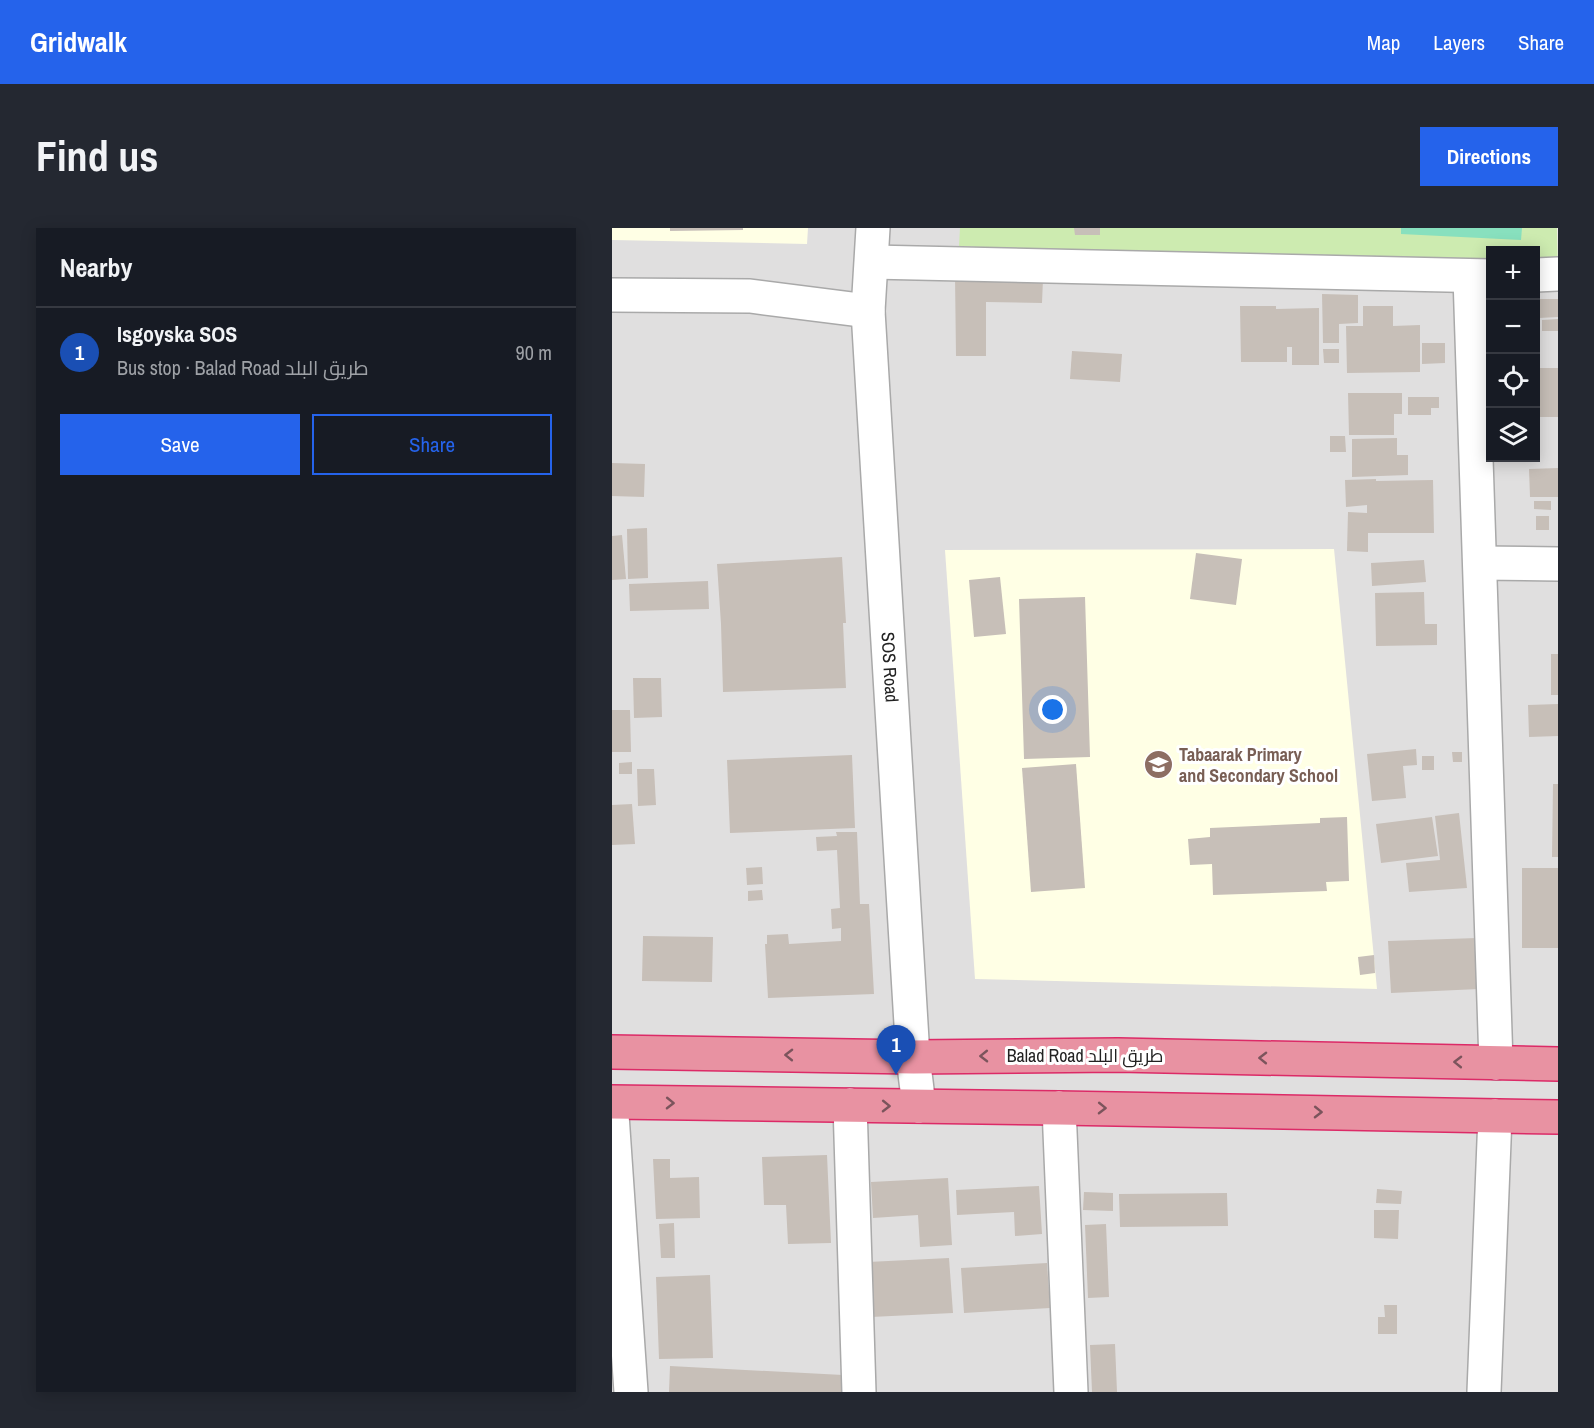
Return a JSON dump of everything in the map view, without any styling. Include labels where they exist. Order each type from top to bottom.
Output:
[{"type":"highway","name":"Balad Road طريق البلد","points":[[612,1052],[913,1057],[1118,1055],[1558,1064]]},
{"type":"highway","points":[[612,1102],[1558,1117]]},
{"type":"street","name":"SOS Road","points":[[873,228],[868,311],[913,1057],[919,1106]]},
{"type":"street","points":[[872,262],[1480,277],[1480,563],[1496,1063]]},
{"type":"street","points":[[1540,275],[1558,274]]},
{"type":"street","points":[[612,295],[750,296],[868,311]]},
{"type":"street","points":[[1480,563],[1558,564]]},
{"type":"street","points":[[850,1105],[859,1392]]},
{"type":"street","points":[[1059,1108],[1071,1392]]},
{"type":"street","points":[[612,1115],[632,1392]]},
{"type":"street","points":[[1484,1392],[1495,1116]]},
{"type":"shaded area","points":[[612,228],[960,228],[960,246],[1486,278],[1486,462],[1540,462],[1540,280],[1558,280],[1558,1392],[612,1392]]},
{"type":"shaded area","points":[[612,228],[808,228],[807,244],[612,240]]},
{"type":"shaded area","name":"Tabaarak Primary and Secondary School","points":[[1334,549],[1377,989],[975,979],[945,550]]},
{"type":"green space","points":[[960,228],[1557,228],[1558,280],[1540,280],[1540,246],[1486,246],[1486,278],[959,246]]},
{"type":"green space","points":[[1401,228],[1522,228],[1521,240],[1401,234]]},
{"type":"building","points":[[670,228],[743,228],[743,230],[670,231]]},
{"type":"building","points":[[1074,228],[1100,228],[1100,235],[1075,235]]},
{"type":"building","points":[[955,276],[1043,279],[1042,303],[986,302],[986,356],[956,356]]},
{"type":"building","points":[[1322,294],[1358,295],[1358,323],[1339,324],[1339,343],[1323,343]]},
{"type":"building","points":[[1540,299],[1558,299],[1558,317],[1540,318]]},
{"type":"building","points":[[1240,306],[1276,306],[1276,309],[1319,308],[1319,365],[1292,365],[1292,347],[1287,347],[1287,362],[1241,362]]},
{"type":"building","points":[[1363,306],[1393,306],[1393,326],[1420,325],[1420,372],[1347,373],[1346,326],[1363,326]]},
{"type":"building","points":[[1558,319],[1558,331],[1542,331],[1542,320]]},
{"type":"building","points":[[1422,343],[1445,343],[1445,363],[1422,364]]},
{"type":"building","points":[[1323,349],[1339,349],[1339,363],[1324,363]]},
{"type":"building","points":[[1072,351],[1122,354],[1120,382],[1070,379]]},
{"type":"building","points":[[1540,368],[1558,368],[1558,417],[1540,417]]},
{"type":"building","points":[[1348,393],[1402,393],[1402,414],[1394,414],[1394,435],[1349,435]]},
{"type":"building","points":[[1408,397],[1439,397],[1439,408],[1431,408],[1431,415],[1408,415]]},
{"type":"building","points":[[1330,436],[1345,436],[1346,452],[1330,452]]},
{"type":"building","points":[[1397,438],[1397,455],[1408,455],[1408,475],[1352,477],[1352,439]]},
{"type":"building","points":[[612,463],[645,464],[644,497],[612,496]]},
{"type":"building","points":[[1558,468],[1558,497],[1530,497],[1529,469]]},
{"type":"building","points":[[1376,479],[1376,481],[1433,480],[1434,533],[1368,533],[1368,552],[1347,551],[1348,512],[1367,513],[1367,505],[1346,507],[1345,480]]},
{"type":"building","points":[[1534,501],[1551,501],[1551,510],[1534,509]]},
{"type":"building","points":[[1536,516],[1549,516],[1549,530],[1536,530]]},
{"type":"building","points":[[647,528],[648,578],[628,579],[627,529]]},
{"type":"building","points":[[622,535],[626,579],[612,580],[612,536]]},
{"type":"building","points":[[1196,553],[1242,559],[1236,605],[1190,599]]},
{"type":"building","points":[[842,557],[846,623],[843,623],[846,688],[723,692],[717,564]]},
{"type":"building","points":[[1424,560],[1426,582],[1372,586],[1371,563]]},
{"type":"building","points":[[1000,577],[1006,634],[974,637],[969,580]]},
{"type":"building","points":[[708,581],[709,609],[630,611],[629,584]]},
{"type":"building","points":[[1424,592],[1425,624],[1437,624],[1437,645],[1376,646],[1375,593]]},
{"type":"building","points":[[1085,597],[1090,757],[1024,759],[1019,599]]},
{"type":"building","points":[[1551,654],[1558,654],[1558,695],[1551,695]]},
{"type":"building","points":[[633,678],[661,678],[662,717],[634,718]]},
{"type":"building","points":[[1558,704],[1558,736],[1529,737],[1528,705]]},
{"type":"building","points":[[612,710],[630,710],[631,752],[612,752]]},
{"type":"building","points":[[1416,749],[1417,765],[1403,766],[1406,798],[1372,801],[1367,754]]},
{"type":"building","points":[[1452,752],[1462,752],[1462,762],[1453,762]]},
{"type":"building","points":[[852,755],[855,828],[730,833],[727,760]]},
{"type":"building","points":[[1422,756],[1434,756],[1434,770],[1422,770]]},
{"type":"building","points":[[632,762],[632,774],[619,774],[619,763]]},
{"type":"building","points":[[1076,764],[1085,888],[1031,892],[1022,768]]},
{"type":"building","points":[[637,769],[654,769],[656,805],[638,806]]},
{"type":"building","points":[[1553,784],[1558,784],[1558,857],[1552,857]]},
{"type":"building","points":[[632,804],[635,844],[612,845],[612,805]]},
{"type":"building","points":[[1459,813],[1467,888],[1409,892],[1406,863],[1440,860],[1435,816]]},
{"type":"building","points":[[1347,817],[1349,881],[1326,882],[1327,891],[1213,895],[1212,864],[1190,865],[1188,839],[1210,837],[1210,828],[1320,823],[1320,818]]},
{"type":"building","points":[[1432,817],[1438,856],[1381,863],[1376,824]]},
{"type":"building","points":[[836,832],[857,832],[860,904],[869,904],[874,994],[768,998],[765,944],[767,944],[767,935],[788,934],[789,944],[841,941],[841,928],[832,929],[831,909],[840,908],[837,850],[817,851],[816,837],[837,836]]},
{"type":"building","points":[[762,867],[763,884],[747,885],[746,868]]},
{"type":"building","points":[[1522,868],[1558,868],[1558,948],[1522,948]]},
{"type":"building","points":[[762,890],[763,900],[748,901],[748,891]]},
{"type":"building","points":[[643,936],[713,937],[712,982],[642,981]]},
{"type":"building","points":[[1477,938],[1479,989],[1391,993],[1388,941]]},
{"type":"building","points":[[1374,955],[1375,973],[1360,975],[1358,957]]},
{"type":"building","points":[[827,1155],[831,1243],[788,1244],[786,1205],[764,1205],[762,1157]]},
{"type":"building","points":[[653,1159],[670,1159],[670,1178],[699,1177],[700,1218],[656,1219]]},
{"type":"building","points":[[948,1178],[952,1245],[920,1247],[918,1215],[873,1218],[871,1182]]},
{"type":"building","points":[[1039,1186],[1042,1234],[1015,1236],[1014,1212],[957,1215],[956,1190]]},
{"type":"building","points":[[1377,1189],[1402,1191],[1401,1204],[1376,1203]]},
{"type":"building","points":[[1084,1192],[1113,1193],[1113,1211],[1083,1210]]},
{"type":"building","points":[[1227,1193],[1228,1226],[1120,1227],[1119,1194]]},
{"type":"building","points":[[1374,1210],[1399,1210],[1398,1239],[1374,1238]]},
{"type":"building","points":[[674,1223],[675,1258],[661,1258],[659,1224]]},
{"type":"building","points":[[1106,1224],[1109,1297],[1088,1298],[1085,1225]]},
{"type":"building","points":[[949,1258],[953,1313],[871,1317],[868,1262]]},
{"type":"building","points":[[1047,1263],[1050,1308],[964,1313],[961,1268]]},
{"type":"building","points":[[710,1275],[713,1358],[659,1359],[656,1277]]},
{"type":"building","points":[[1384,1305],[1397,1305],[1397,1334],[1378,1334],[1378,1317],[1385,1317]]},
{"type":"building","points":[[1115,1344],[1117,1392],[1092,1392],[1090,1345]]},
{"type":"building","points":[[670,1366],[843,1375],[842,1392],[669,1392]]},
{"type":"place","name":"Tabaarak Primary and Secondary School","points":[[1158,765]]},
{"type":"place","name":"Isgoyska SOS","points":[[896,1075]]}]
